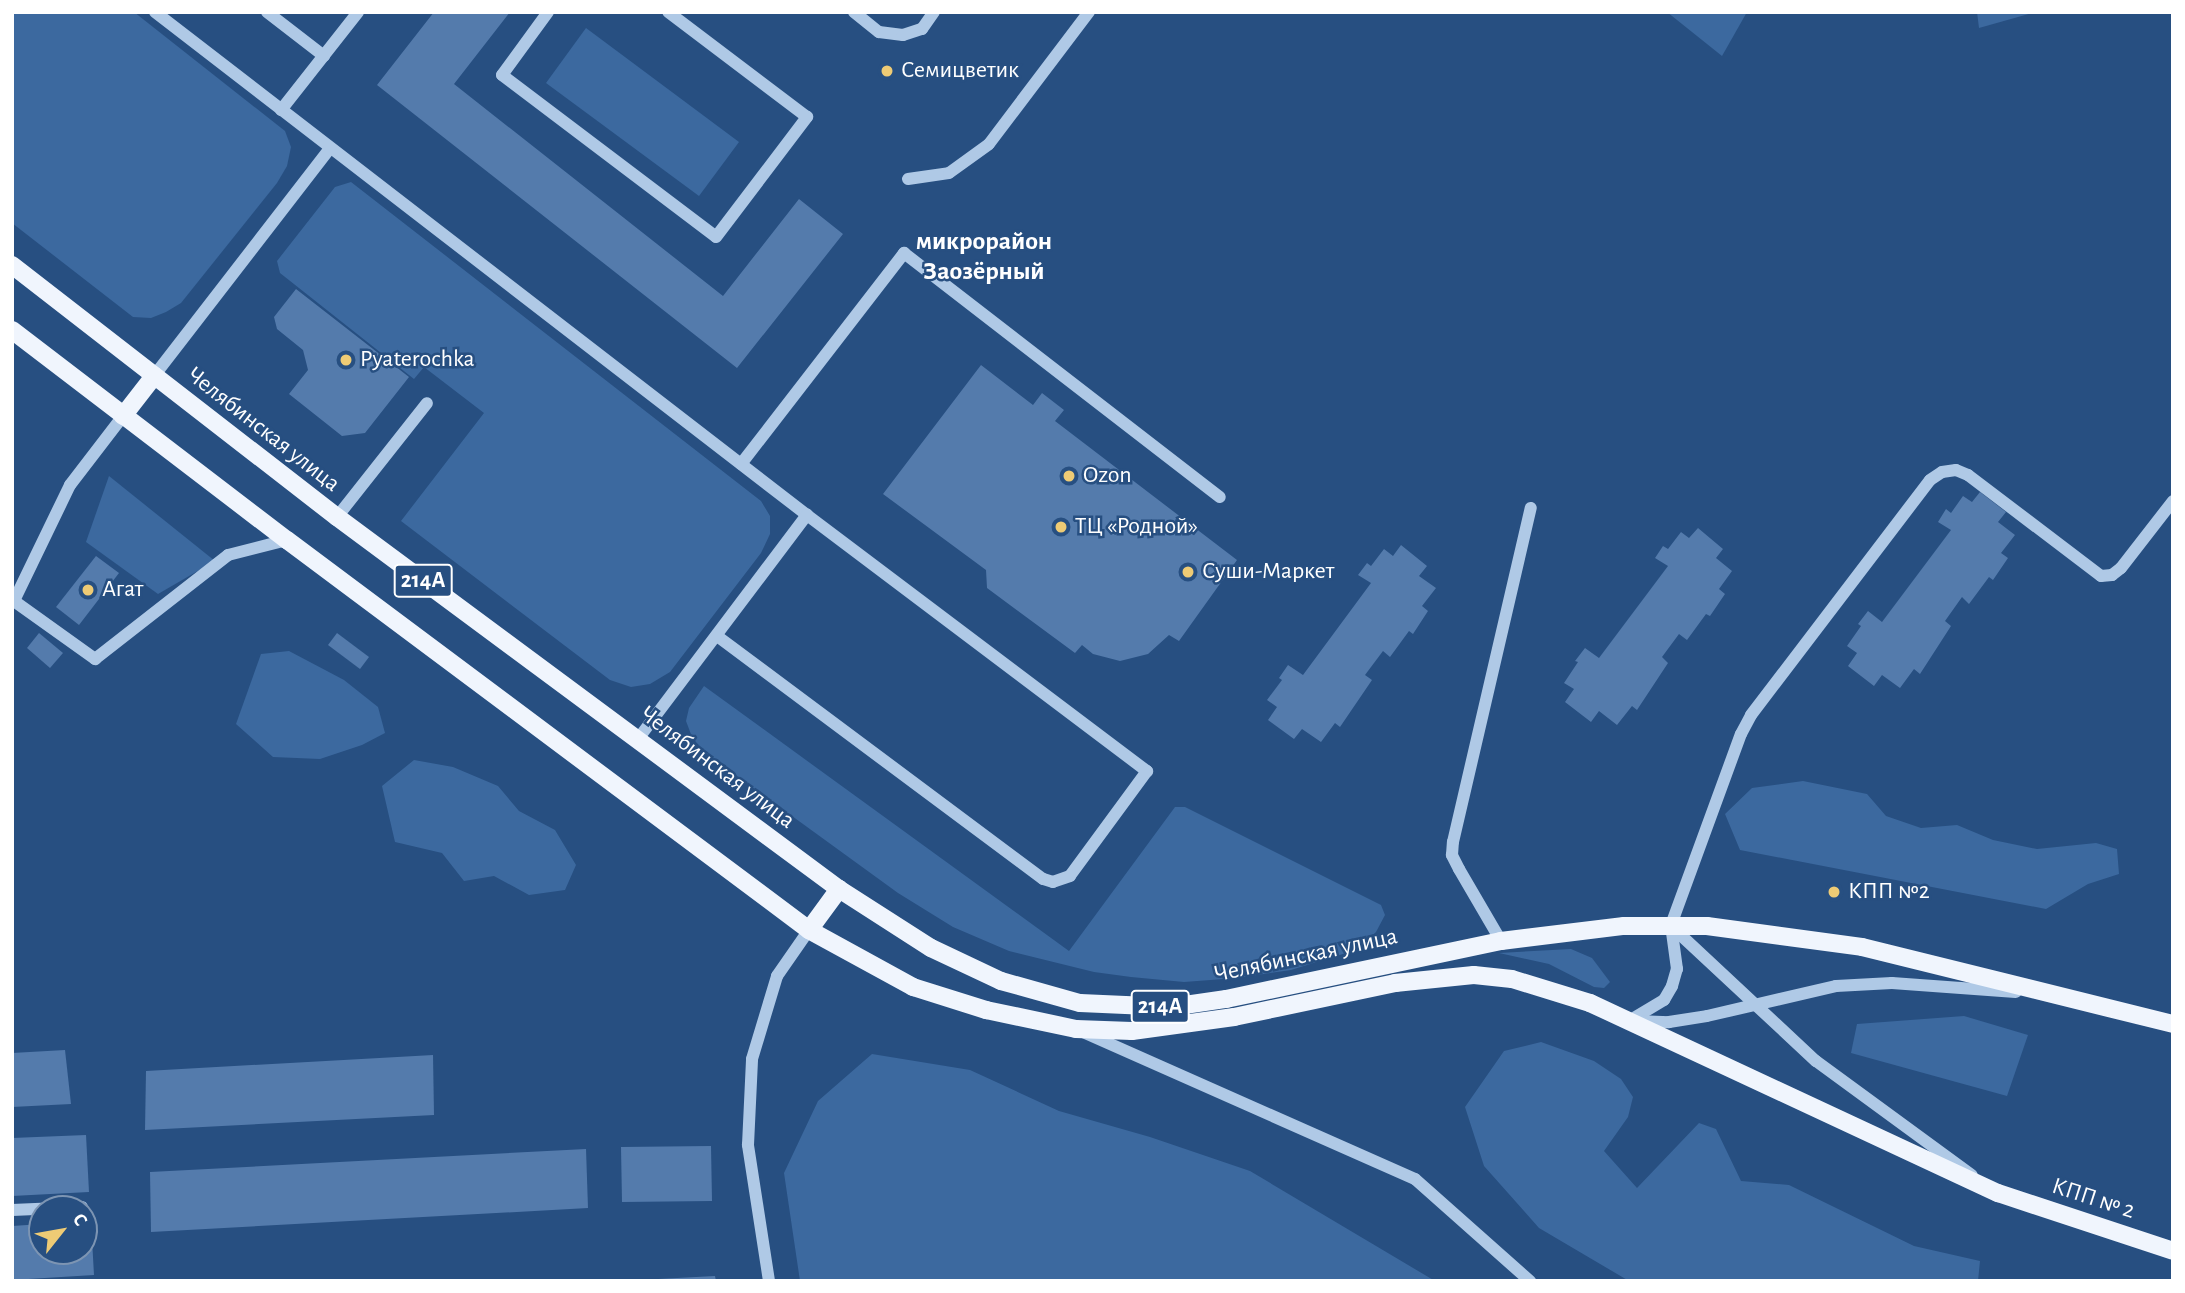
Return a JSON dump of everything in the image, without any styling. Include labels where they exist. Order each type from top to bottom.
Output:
[{"type":"main road","name":"Челябинская улица","points":[[12,265],[337,517],[839,889],[931,948],[1001,981],[1080,1003],[1171,1007],[1213,1001],[1502,941],[1624,926],[1671,925],[1707,926],[1862,947],[2055,994]]},
{"type":"main road","name":"Челябинская улица","points":[[12,330],[287,540],[809,930],[913,987],[986,1010],[1076,1029],[1132,1031],[1189,1024],[1435,977],[1474,975],[1512,979],[1590,1003],[1629,1021]]},
{"type":"main road","points":[[124,416],[154,376]]},
{"type":"main road","points":[[809,930],[839,889]]},
{"type":"main road","points":[[2055,994],[2173,1024]]},
{"type":"main road","name":"КПП № 2","points":[[1629,1021],[1998,1193],[2173,1251]]},
{"type":"street","points":[[155,12],[807,515],[1147,771],[1070,876],[1052,882],[1043,879],[717,636]]},
{"type":"street","points":[[267,12],[324,56]]},
{"type":"street","points":[[281,110],[358,12]]},
{"type":"street","points":[[548,12],[502,75],[716,237],[807,117],[668,12]]},
{"type":"street","points":[[854,12],[879,32],[903,35],[922,29],[934,12]]},
{"type":"street","points":[[908,179],[949,173],[989,145],[1089,12]]},
{"type":"street","points":[[154,376],[330,148]]},
{"type":"street","points":[[741,464],[904,253],[1220,497]]},
{"type":"street","points":[[337,517],[427,403]]},
{"type":"street","points":[[124,416],[70,485],[14,601],[95,659],[228,555],[287,540]]},
{"type":"street","points":[[1629,1021],[1650,1011],[1664,1000],[1672,986],[1677,968],[1671,925],[1741,734],[1751,715],[1930,480],[1942,472],[1956,470],[1968,475],[2101,576],[2112,575],[2121,568],[2173,501]]},
{"type":"street","points":[[1502,941],[1459,869],[1452,855],[1452,842],[1531,508]]},
{"type":"street","points":[[638,739],[807,515]]},
{"type":"street","points":[[1671,925],[1816,1061],[1998,1193]]},
{"type":"street","points":[[769,1281],[748,1145],[752,1059],[777,976],[809,930]]},
{"type":"street","points":[[1629,1021],[1669,1022],[1757,1006],[1796,993],[1850,985],[1892,983],[2055,994]]},
{"type":"street","points":[[1076,1029],[1415,1179],[1530,1281]]},
{"type":"shaded area","points":[[12,12],[134,12],[285,131],[291,147],[287,166],[277,183],[181,303],[166,312],[151,318],[133,317],[12,223]]},
{"type":"shaded area","points":[[1667,12],[1747,12],[1722,56]]},
{"type":"shaded area","points":[[1977,12],[2036,12],[1979,28]]},
{"type":"shaded area","points":[[586,28],[739,142],[699,196],[546,83]]},
{"type":"shaded area","points":[[351,182],[761,501],[770,516],[770,534],[761,553],[670,672],[650,684],[631,687],[610,680],[401,521],[484,413],[424,367],[414,379],[280,273],[277,261],[335,187]]},
{"type":"shaded area","points":[[109,476],[215,561],[158,594],[86,542]]},
{"type":"shaded area","points":[[289,651],[344,680],[378,707],[385,733],[362,745],[320,759],[273,757],[236,724],[261,654]]},
{"type":"shaded area","points":[[704,686],[1069,951],[1175,807],[1185,807],[1381,905],[1385,915],[1376,932],[1363,944],[1346,953],[1291,970],[1237,978],[1184,982],[1131,977],[1094,972],[1009,951],[953,927],[898,893],[704,752],[692,737],[686,721],[689,708]]},
{"type":"shaded area","points":[[414,760],[453,767],[498,786],[519,811],[555,830],[576,865],[565,890],[529,895],[494,876],[464,881],[442,853],[395,842],[382,786]]},
{"type":"shaded area","points":[[1803,781],[1867,794],[1886,816],[1921,828],[1957,825],[1993,840],[2037,849],[2096,843],[2117,849],[2119,874],[2088,884],[2046,909],[1740,850],[1725,814],[1752,788]]},
{"type":"shaded area","points":[[1571,949],[1592,958],[1610,982],[1604,988],[1594,987],[1549,964],[1499,953]]},
{"type":"shaded area","points":[[1964,1016],[2028,1035],[2007,1096],[1851,1053],[1857,1024]]},
{"type":"shaded area","points":[[1541,1042],[1594,1061],[1621,1079],[1633,1097],[1628,1117],[1604,1151],[1637,1188],[1699,1123],[1716,1129],[1741,1181],[1789,1185],[1914,1246],[1980,1261],[1978,1281],[1629,1281],[1539,1228],[1484,1166],[1465,1107],[1504,1051]]},
{"type":"shaded area","points":[[872,1054],[970,1070],[1059,1111],[1150,1137],[1250,1171],[1435,1281],[800,1281],[784,1173],[818,1101]]},
{"type":"building","points":[[434,12],[510,12],[454,84],[723,296],[799,199],[843,234],[737,368],[377,85]]},
{"type":"building","name":"Pyaterochka","points":[[296,289],[409,377],[365,433],[342,436],[289,394],[308,370],[303,350],[277,329],[274,317]]},
{"type":"building","name":"ТЦ «Родной»","points":[[981,365],[1033,405],[1042,393],[1064,410],[1055,421],[1237,560],[1179,641],[1169,635],[1148,654],[1120,661],[1093,654],[1082,645],[1075,653],[987,588],[986,570],[883,494]]},
{"type":"building","points":[[1980,492],[2006,512],[1998,522],[2015,535],[2001,553],[2008,558],[1993,580],[1989,577],[1969,604],[1962,597],[1945,621],[1951,626],[1920,674],[1914,669],[1900,688],[1882,675],[1874,686],[1848,666],[1857,653],[1847,646],[1861,626],[1858,624],[1868,611],[1882,622],[1951,530],[1938,522],[1946,509],[1951,513],[1963,496],[1972,502]]},
{"type":"building","points":[[1698,528],[1723,549],[1716,558],[1732,571],[1719,589],[1725,594],[1710,616],[1706,614],[1687,640],[1679,634],[1662,657],[1668,663],[1637,710],[1632,706],[1617,725],[1599,711],[1591,722],[1565,702],[1574,689],[1564,683],[1578,662],[1575,661],[1585,648],[1599,658],[1668,566],[1655,558],[1663,546],[1668,549],[1681,532],[1689,538]]},
{"type":"building","points":[[1401,545],[1427,566],[1419,576],[1436,588],[1422,606],[1428,611],[1413,634],[1409,631],[1390,657],[1383,651],[1365,675],[1372,680],[1340,727],[1335,723],[1321,742],[1302,729],[1294,739],[1268,720],[1277,707],[1267,700],[1282,680],[1279,678],[1288,665],[1303,675],[1371,583],[1358,575],[1367,563],[1371,566],[1384,549],[1393,556]]},
{"type":"building","name":"Агат","points":[[96,556],[119,573],[79,625],[56,607]]},
{"type":"building","points":[[39,633],[63,653],[50,668],[27,648]]},
{"type":"building","points":[[337,633],[369,657],[360,669],[328,645]]},
{"type":"building","points":[[65,1050],[71,1104],[12,1107],[12,1053]]},
{"type":"building","points":[[433,1055],[434,1115],[145,1130],[146,1071]]},
{"type":"building","points":[[86,1135],[89,1192],[12,1196],[12,1138]]},
{"type":"building","points":[[711,1146],[712,1201],[622,1202],[621,1147]]},
{"type":"building","points":[[586,1149],[588,1208],[151,1232],[150,1172]]},
{"type":"building","points":[[28,1225],[28,1265],[93,1265],[94,1275],[12,1280],[12,1226]]},
{"type":"building","points":[[715,1276],[716,1281],[658,1281],[658,1279]]},
{"type":"place","name":"Семицветик","points":[[887,71]]},
{"type":"place","name":"Pyaterochka","points":[[346,360]]},
{"type":"place","name":"Ozon","points":[[1069,476]]},
{"type":"place","name":"ТЦ «Родной»","points":[[1061,527]]},
{"type":"place","name":"Суши-Маркет","points":[[1188,572]]},
{"type":"place","name":"Агат","points":[[88,590]]},
{"type":"place","name":"КПП №2","points":[[1834,892]]},
{"type":"district","name":"микрорайон Заозёрный","points":[[984,257]]}]
